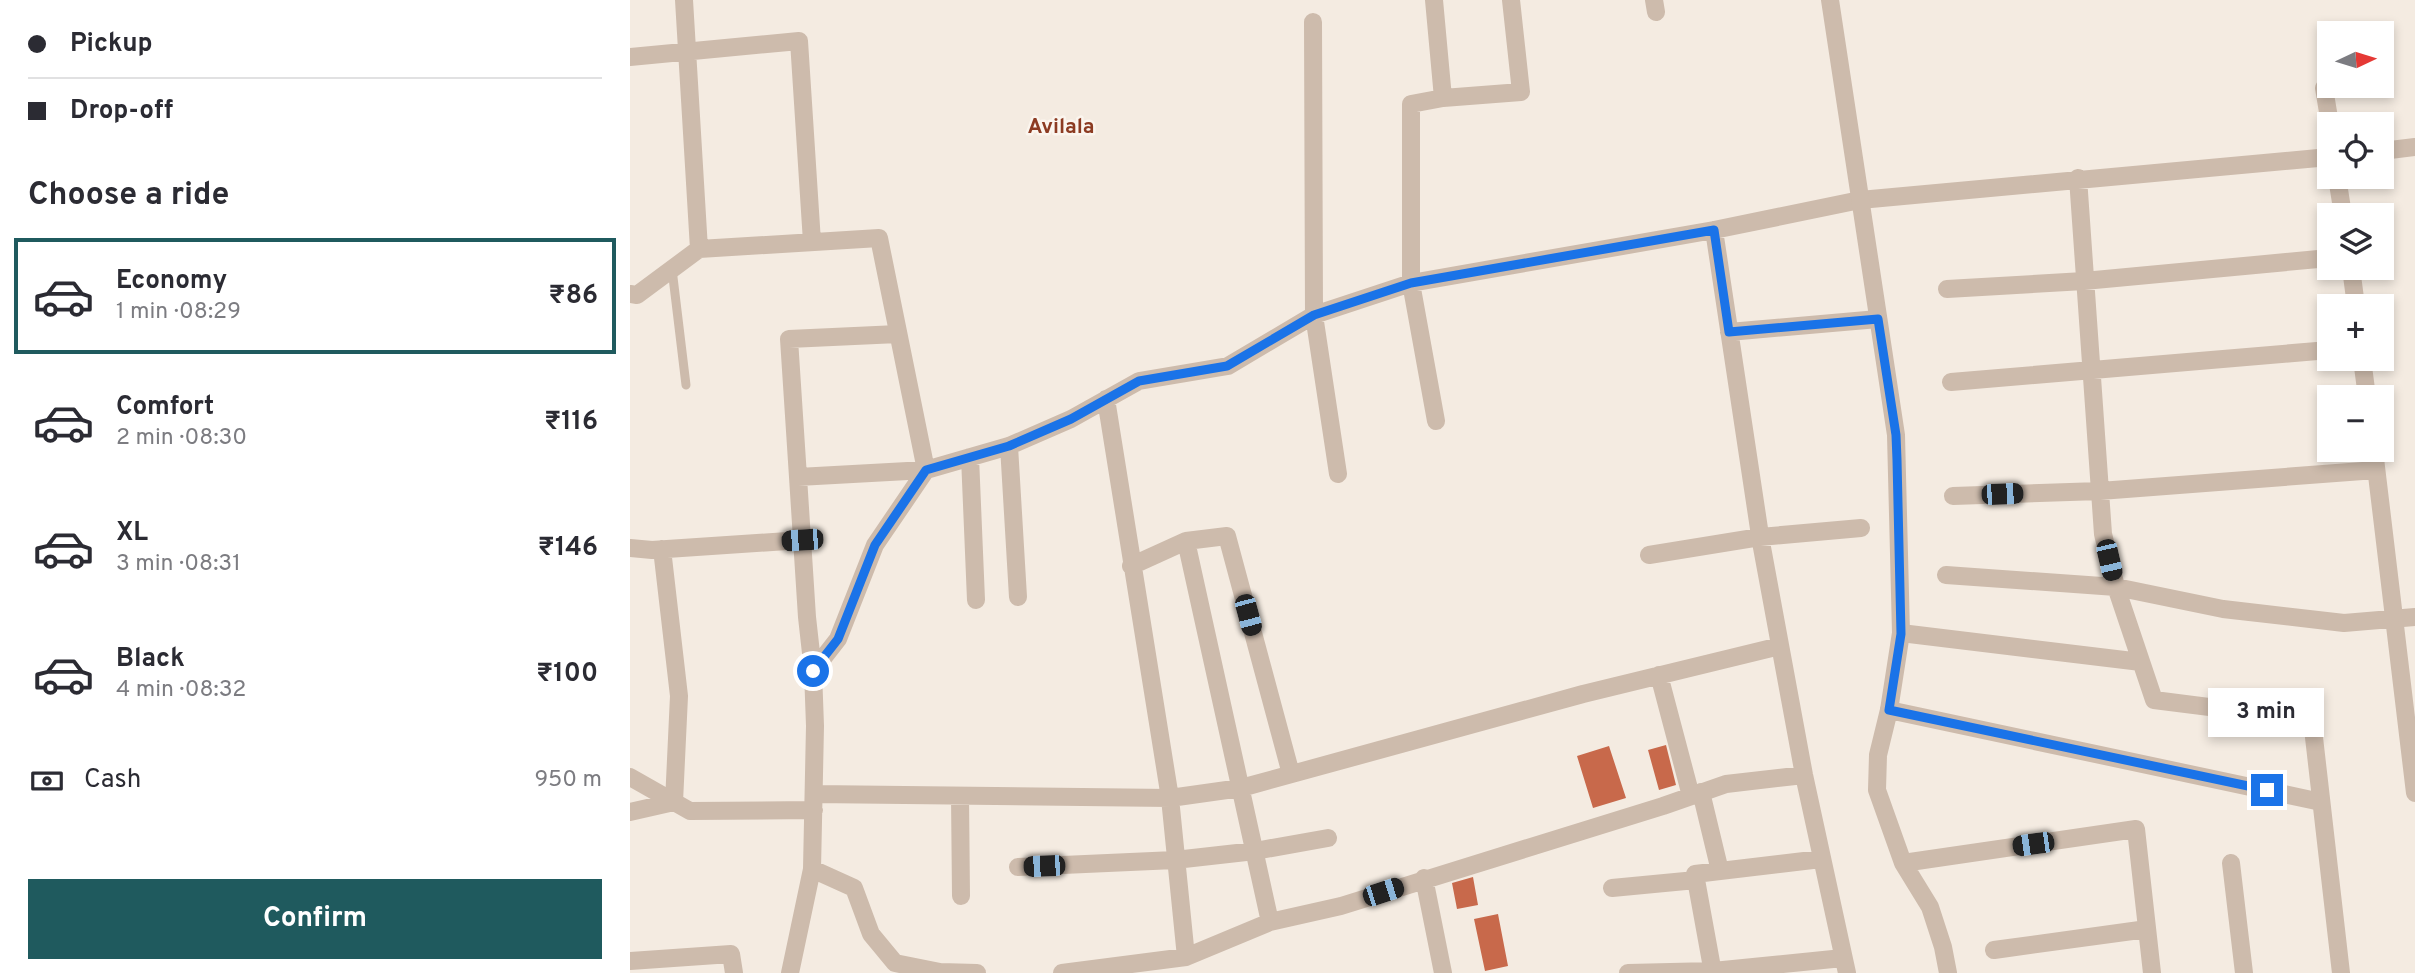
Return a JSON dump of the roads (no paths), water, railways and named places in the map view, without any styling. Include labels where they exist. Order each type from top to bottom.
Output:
[{"type":"street","points":[[684,0],[699,249]]},
{"type":"street","points":[[1433,0],[1443,98]]},
{"type":"street","points":[[1436,421],[1411,283],[1411,104],[1443,98],[1521,92],[1511,0]]},
{"type":"street","points":[[1830,0],[1896,435],[1901,634],[1875,782],[1903,863],[1930,907],[1948,973]]},
{"type":"street","points":[[1313,22],[1314,315],[1338,474]]},
{"type":"street","points":[[630,57],[799,41],[812,242]]},
{"type":"street","points":[[2394,150],[2415,147]]},
{"type":"street","points":[[798,477],[926,470],[1009,446],[1071,419],[1139,381],[1227,366],[1314,315],[1411,283],[1714,230],[1860,200],[2317,158]]},
{"type":"street","points":[[2078,178],[2103,534],[2116,587],[2154,700],[2312,720],[2341,973]]},
{"type":"street","points":[[1628,973],[1845,966],[1804,775],[1760,537],[1714,230]]},
{"type":"street","points":[[630,294],[637,295],[699,249],[879,238],[926,470],[875,545],[838,639],[813,671]]},
{"type":"street","points":[[1947,289],[2084,281],[2317,259]]},
{"type":"street","points":[[1729,332],[1878,319]]},
{"type":"street","points":[[790,973],[811,869],[815,726],[789,339],[898,334]]},
{"type":"street","points":[[1951,382],[2317,352]]},
{"type":"street","points":[[1106,399],[1170,798],[1186,957]]},
{"type":"street","points":[[1009,446],[1018,597]]},
{"type":"street","points":[[970,457],[976,600]]},
{"type":"street","points":[[2375,462],[2415,793]]},
{"type":"street","points":[[1953,496],[2100,491],[2376,470]]},
{"type":"street","points":[[1649,555],[1760,537],[1861,528]]},
{"type":"street","points":[[1132,566],[1186,541],[1227,536],[1291,774]]},
{"type":"street","points":[[630,548],[662,549],[802,540]]},
{"type":"street","points":[[1186,541],[1270,922]]},
{"type":"street","points":[[662,549],[679,696],[674,802]]},
{"type":"street","points":[[1946,575],[2116,587],[2222,609],[2344,623],[2415,617]]},
{"type":"street","points":[[1901,634],[2141,662]]},
{"type":"street","points":[[630,777],[690,811],[814,802],[960,796],[1170,798],[1241,788],[1583,694],[1780,646]]},
{"type":"street","points":[[1659,675],[1720,871]]},
{"type":"street","points":[[1889,710],[2321,802]]},
{"type":"street","points":[[1062,973],[1186,957],[1270,922],[1341,906],[1726,784],[1804,775]]},
{"type":"street","points":[[960,796],[961,896]]},
{"type":"street","points":[[630,812],[674,802]]},
{"type":"street","points":[[1903,863],[2136,829],[2152,973]]},
{"type":"street","points":[[1018,867],[1175,860],[1255,851],[1328,838]]},
{"type":"street","points":[[1713,972],[1695,874],[1821,859]]},
{"type":"street","points":[[2231,863],[2244,973]]},
{"type":"street","points":[[811,869],[854,888],[871,934],[895,963],[940,972],[976,973]]},
{"type":"street","points":[[1424,878],[1443,973]]},
{"type":"street","points":[[1612,888],[1696,880]]},
{"type":"street","points":[[1994,950],[2147,929]]},
{"type":"street","points":[[630,961],[731,954],[734,973]]},
{"type":"lane","points":[[672,269],[686,385]]},
{"type":"district","name":"Avilala","points":[[1061,126]]}]
